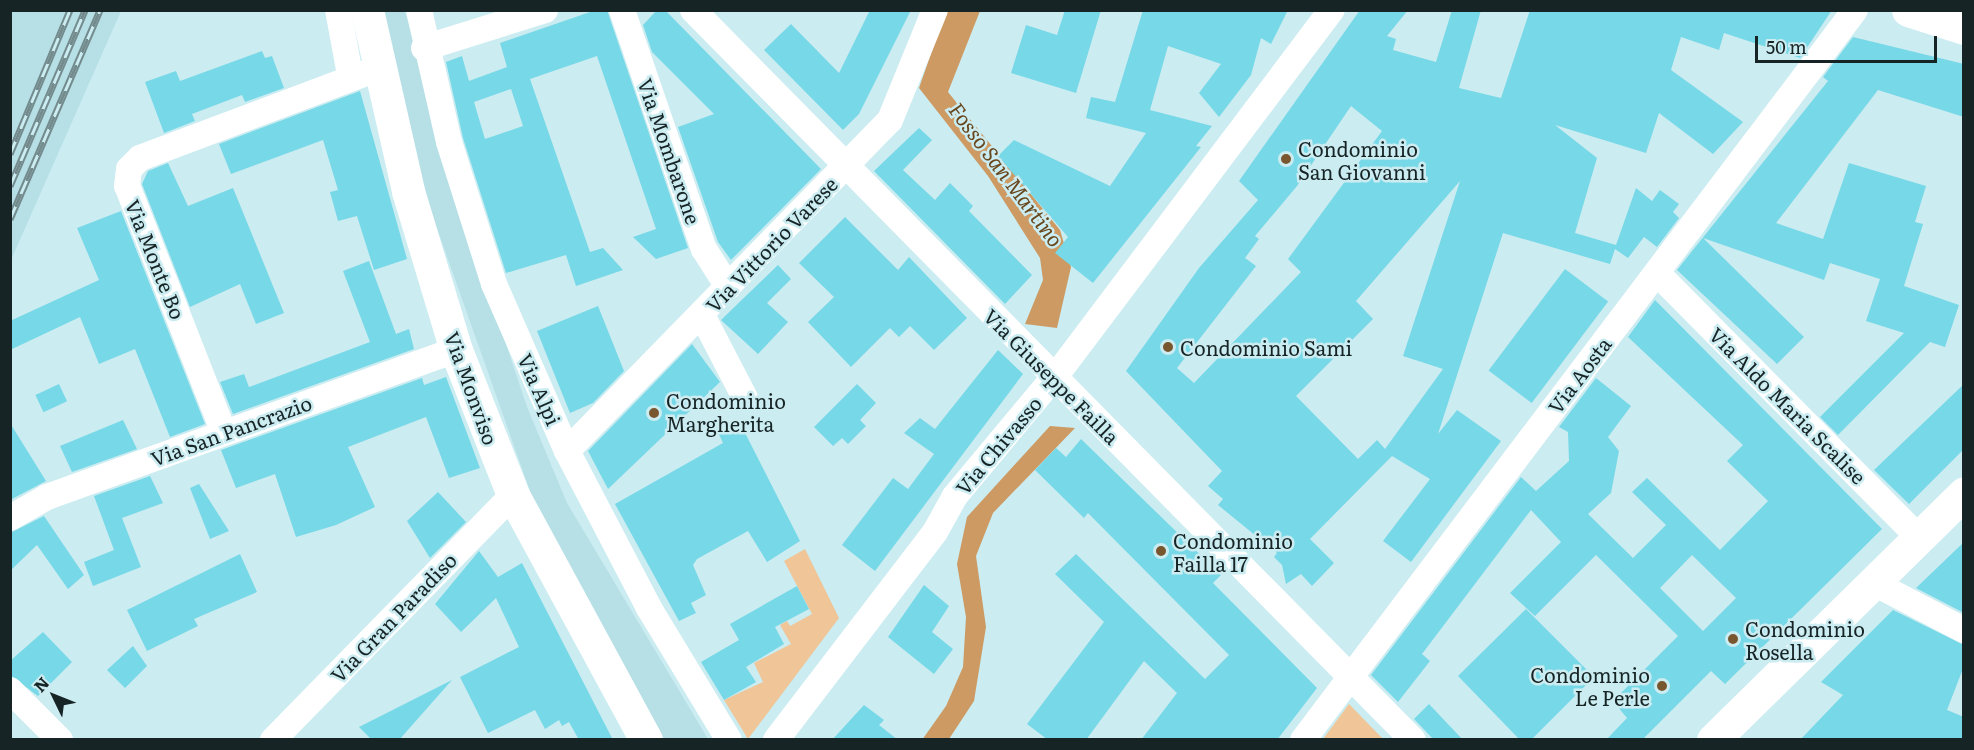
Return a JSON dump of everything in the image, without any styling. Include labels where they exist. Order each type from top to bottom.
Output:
[{"type":"street","name":"Via Monviso","points":[[338,10],[365,72],[408,191],[456,350],[513,495],[646,740]]},
{"type":"street","name":"Via Monviso","points":[[365,72],[367,10]]},
{"type":"street","name":"Via Alpi","points":[[418,10],[424,48],[494,284],[567,451],[649,608],[729,740]]},
{"type":"street","points":[[424,48],[546,10]]},
{"type":"street","name":"Via Mombarone","points":[[622,10],[704,249],[728,287]]},
{"type":"street","name":"Via Giuseppe Failla","points":[[693,10],[844,168],[1413,740]]},
{"type":"street","name":"Via Vittorio Varese","points":[[567,451],[890,120],[934,10]]},
{"type":"street","name":"Via Chivasso","points":[[776,740],[935,532],[955,496],[1054,377],[1332,10]]},
{"type":"street","name":"Via Aosta","points":[[1303,740],[1855,10]]},
{"type":"street","points":[[1908,10],[1964,28]]},
{"type":"street","name":"Via Monte Bo","points":[[224,433],[127,186],[129,169],[140,158],[365,72]]},
{"type":"street","name":"Via Aldo Maria Scalise","points":[[1657,273],[1918,537]]},
{"type":"street","points":[[702,315],[745,398]]},
{"type":"street","name":"Via San Pancrazio","points":[[10,518],[47,497],[456,350]]},
{"type":"street","points":[[1713,740],[1964,492]]},
{"type":"street","name":"Via Gran Paradiso","points":[[273,740],[513,495]]},
{"type":"street","points":[[1872,582],[1964,630]]},
{"type":"street","points":[[10,690],[60,740]]},
{"type":"shaded area","points":[[10,11],[121,11],[11,260]]},
{"type":"shaded area","points":[[383,11],[405,11],[455,191],[527,407],[567,503],[708,739],[663,739],[604,643],[536,508],[422,186]]},
{"type":"shaded area","points":[[805,549],[839,618],[748,739],[724,700],[763,682],[754,663],[791,644],[780,625],[787,621],[790,626],[812,614],[784,561]]},
{"type":"shaded area","points":[[1349,704],[1383,739],[1323,739]]},
{"type":"water","name":"Fosso San Martino","points":[[946,11],[980,11],[948,92],[1060,230],[1071,267],[1057,328],[1025,324],[1043,280],[1040,258],[988,176],[919,88]]},
{"type":"water","points":[[1050,426],[1075,428],[993,513],[976,556],[986,627],[974,701],[949,739],[922,740],[946,706],[963,667],[966,617],[957,564],[967,517]]},
{"type":"building","points":[[596,10],[607,10],[688,248],[656,259],[633,237],[656,229],[597,56],[530,79],[590,252],[603,248],[623,270],[576,286],[566,255],[506,273],[463,138],[446,62],[462,56],[469,81],[507,67],[500,43]],"holes":[[[511,89],[523,126],[485,139],[474,102]]]},
{"type":"building","points":[[657,10],[665,10],[821,169],[731,260],[718,242],[678,127],[714,114],[652,52],[643,25]]},
{"type":"building","points":[[870,10],[911,10],[859,114],[843,130],[764,50],[791,24],[839,73]]},
{"type":"building","points":[[1065,10],[1101,10],[1076,93],[1011,73],[1026,25],[1057,35]]},
{"type":"building","points":[[1143,10],[1288,10],[1271,44],[1261,38],[1251,75],[1219,117],[1199,93],[1221,64],[1168,46],[1150,110],[1212,126],[1196,146],[1201,147],[1093,283],[1055,253],[1068,237],[998,156],[1014,140],[1110,186],[1146,133],[1086,118],[1091,97],[1115,102]]},
{"type":"building","points":[[1360,10],[1408,10],[1387,36],[1396,39],[1393,50],[1436,62],[1452,10],[1481,10],[1459,88],[1501,98],[1530,10],[1832,10],[1800,58],[1724,33],[1719,50],[1681,37],[1671,70],[1743,122],[1713,154],[1659,113],[1646,153],[1555,125],[1597,158],[1575,233],[1616,245],[1636,188],[1652,201],[1660,190],[1679,204],[1673,212],[1679,218],[1657,247],[1644,237],[1628,258],[1615,249],[1610,264],[1503,233],[1438,434],[1457,410],[1501,441],[1411,562],[1383,541],[1430,479],[1392,456],[1310,539],[1334,563],[1312,586],[1301,574],[1286,584],[1282,565],[1274,557],[1277,553],[1218,505],[1223,499],[1208,486],[1222,471],[1126,371],[1199,268],[1258,200],[1239,181]],"holes":[[[1351,106],[1382,131],[1288,259],[1301,272],[1194,383],[1177,368],[1256,266],[1245,258],[1259,239],[1255,236],[1297,186]],[[1460,181],[1403,356],[1443,369],[1385,449],[1377,440],[1358,459],[1296,396],[1373,319],[1356,301]]]},
{"type":"building","points":[[1853,37],[1964,64],[1964,117],[1878,90],[1776,223],[1823,239],[1849,163],[1926,186],[1915,222],[1923,224],[1904,286],[1959,305],[1945,347],[1930,342],[1838,435],[1820,417],[1904,333],[1866,321],[1880,279],[1830,263],[1824,280],[1703,238],[1804,337],[1777,364],[1677,270],[1828,81],[1823,77]]},
{"type":"building","points":[[262,51],[265,58],[272,56],[284,88],[245,102],[242,95],[192,114],[195,121],[164,133],[145,82],[176,71],[180,81]]},
{"type":"building","points":[[360,91],[407,259],[374,270],[357,216],[338,221],[330,192],[338,190],[323,140],[231,174],[219,144]]},
{"type":"building","points":[[919,128],[932,140],[903,170],[935,200],[950,183],[973,206],[969,211],[1032,275],[1005,304],[874,171]]},
{"type":"building","points":[[168,163],[188,206],[233,188],[284,313],[256,324],[240,284],[190,307],[142,184],[148,171]]},
{"type":"building","points":[[121,211],[205,424],[170,437],[135,349],[99,364],[80,317],[10,350],[10,321],[99,280],[77,228]]},
{"type":"building","points":[[845,217],[898,270],[909,257],[967,318],[934,350],[910,326],[899,337],[890,328],[851,367],[808,322],[834,297],[799,263]]},
{"type":"building","points":[[369,261],[396,334],[409,329],[414,349],[233,414],[220,382],[244,374],[249,387],[370,342],[343,271]]},
{"type":"building","points":[[778,265],[791,279],[767,303],[788,322],[758,354],[721,320]]},
{"type":"building","points":[[1565,269],[1608,301],[1532,403],[1489,370]]},
{"type":"building","points":[[1655,300],[1882,529],[1725,684],[1711,671],[1642,740],[1606,740],[1627,718],[1613,701],[1678,636],[1596,555],[1535,616],[1510,593],[1561,542],[1531,510],[1422,654],[1430,661],[1398,702],[1371,675],[1521,477],[1536,491],[1569,461],[1568,432],[1559,427],[1596,378],[1631,406],[1608,437],[1619,451],[1611,493],[1588,514],[1633,558],[1666,525],[1632,492],[1647,478],[1720,550],[1768,501],[1727,461],[1743,445],[1628,337]],"holes":[[[1692,555],[1736,598],[1703,631],[1660,588]]]},
{"type":"building","points":[[598,306],[624,371],[593,403],[570,413],[537,331]]},
{"type":"building","name":"Condominio Margherita","points":[[692,344],[720,382],[608,489],[588,451]]},
{"type":"building","points":[[998,350],[1023,374],[875,571],[842,545],[893,478],[908,489],[934,454],[904,433],[920,418],[935,429]]},
{"type":"building","points":[[446,377],[480,468],[449,478],[426,417],[348,447],[375,507],[336,525],[296,537],[275,474],[236,488],[221,450],[422,378],[424,385]]},
{"type":"building","points":[[59,384],[67,401],[43,412],[35,395]]},
{"type":"building","points":[[857,384],[876,403],[860,420],[866,426],[848,444],[842,438],[833,446],[814,427]]},
{"type":"building","points":[[1964,384],[1964,449],[1909,504],[1874,470]]},
{"type":"building","points":[[738,419],[800,541],[767,562],[748,531],[697,559],[693,565],[706,595],[691,603],[696,613],[679,621],[615,504],[723,443],[717,430]]},
{"type":"building","points":[[123,420],[137,449],[72,472],[60,446]]},
{"type":"building","points":[[10,423],[46,481],[10,500]]},
{"type":"building","points":[[1081,439],[1221,575],[1213,583],[1317,688],[1277,740],[1141,740],[1177,693],[1144,661],[1086,740],[1048,740],[1027,724],[1104,622],[1055,574],[1076,554],[1205,679],[1229,655],[1088,513],[1084,518],[1035,470],[1056,448],[1066,457]]},
{"type":"building","points":[[150,476],[163,503],[122,518],[141,567],[93,586],[84,562],[114,550],[94,496]]},
{"type":"building","points":[[199,484],[229,531],[210,539],[190,488]]},
{"type":"building","points":[[438,492],[466,522],[430,558],[407,521]]},
{"type":"building","points":[[44,516],[84,575],[68,589],[37,545],[10,571],[10,533]]},
{"type":"building","points":[[1964,542],[1964,613],[1916,588]]},
{"type":"building","points":[[479,551],[498,577],[522,563],[613,740],[579,740],[569,722],[562,726],[559,720],[545,729],[535,710],[488,733],[460,677],[519,647],[496,598],[461,632],[435,604]]},
{"type":"building","points":[[240,554],[257,592],[194,619],[198,626],[147,651],[127,610]]},
{"type":"building","points":[[924,585],[949,606],[932,632],[953,649],[934,674],[888,637]]},
{"type":"building","points":[[797,586],[809,609],[775,627],[784,644],[746,667],[756,682],[724,700],[701,662],[739,640],[730,624]]},
{"type":"building","points":[[1526,609],[1594,677],[1531,740],[1520,740],[1458,676]]},
{"type":"building","points":[[1893,610],[1964,645],[1964,666],[1947,710],[1964,717],[1964,740],[1800,740],[1843,695],[1821,682]]},
{"type":"building","points":[[43,632],[72,662],[38,696],[10,675],[10,661]]},
{"type":"building","points":[[133,646],[147,666],[125,688],[107,670]]},
{"type":"building","points":[[452,680],[399,740],[372,740],[359,727]]},
{"type":"building","points":[[1429,704],[1463,740],[1434,740],[1414,719]]},
{"type":"building","points":[[864,705],[884,720],[879,725],[898,740],[832,740]]},
{"type":"railway","points":[[10,154],[70,10]]},
{"type":"railway","points":[[10,186],[85,10]]},
{"type":"railway","points":[[10,219],[100,10]]},
{"type":"place","name":"Condominio San Giovanni","points":[[1286,159]]},
{"type":"place","name":"Condominio Sami","points":[[1168,347]]},
{"type":"place","name":"Condominio Margherita","points":[[654,413]]},
{"type":"place","name":"Condominio Failla 17","points":[[1161,551]]},
{"type":"place","name":"Condominio Rosella","points":[[1733,639]]},
{"type":"place","name":"Condominio Le Perle","points":[[1662,686]]}]
